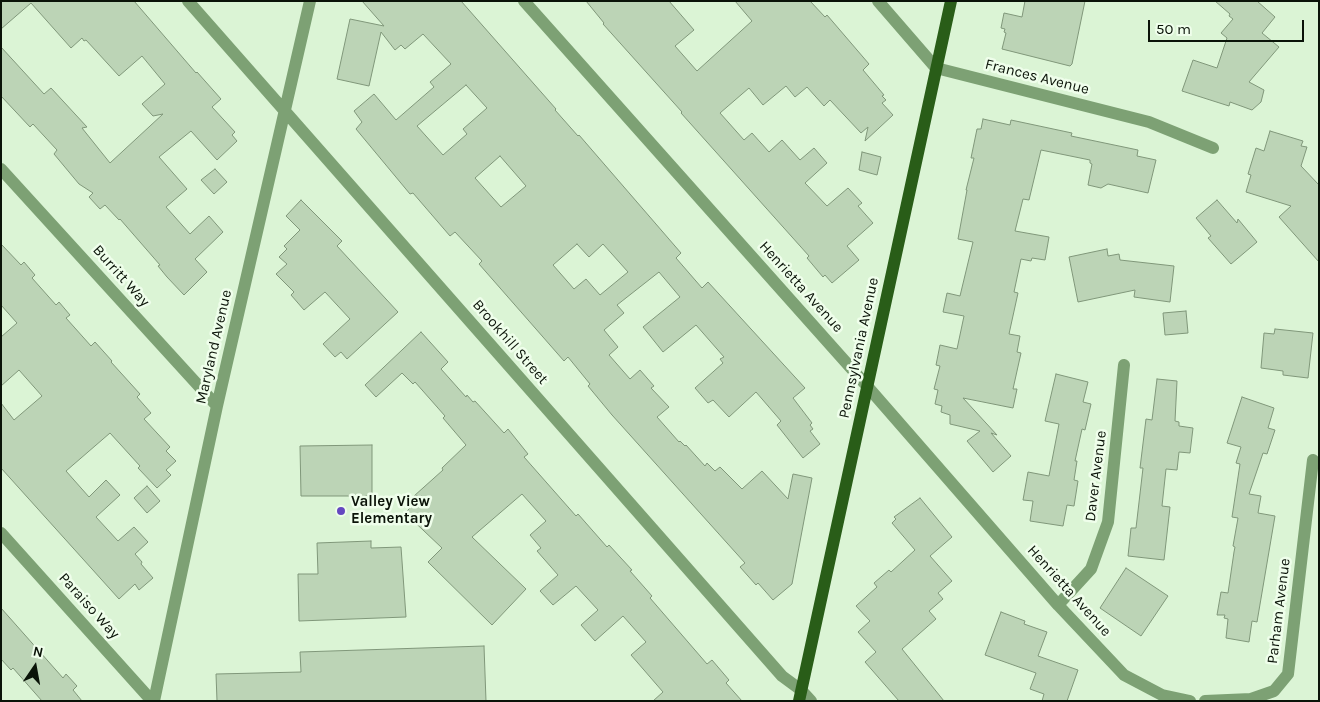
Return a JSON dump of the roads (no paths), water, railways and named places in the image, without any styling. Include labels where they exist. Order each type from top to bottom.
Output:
[{"type":"main road","name":"Pennsylvania Avenue","points":[[800,695],[951,1]]},
{"type":"street","name":"Brookhill Street","points":[[188,1],[782,676],[800,695],[811,701]]},
{"type":"street","name":"Maryland Avenue","points":[[153,701],[216,406],[310,1]]},
{"type":"street","name":"Henrietta Avenue","points":[[524,1],[867,386],[1058,605],[1124,675],[1162,695],[1190,701]]},
{"type":"street","points":[[878,1],[936,68]]},
{"type":"street","name":"Frances Avenue","points":[[936,68],[1149,122],[1213,148]]},
{"type":"street","name":"Burritt Way","points":[[1,169],[216,406]]},
{"type":"street","name":"Daver Avenue","points":[[1058,605],[1091,569],[1108,522],[1124,365]]},
{"type":"street","name":"Parham Avenue","points":[[1206,701],[1251,699],[1274,691],[1288,674],[1313,460]]},
{"type":"street","name":"Paraiso Way","points":[[1,533],[153,701]]},
{"type":"place","name":"Valley View Elementary","points":[[341,511]]}]
